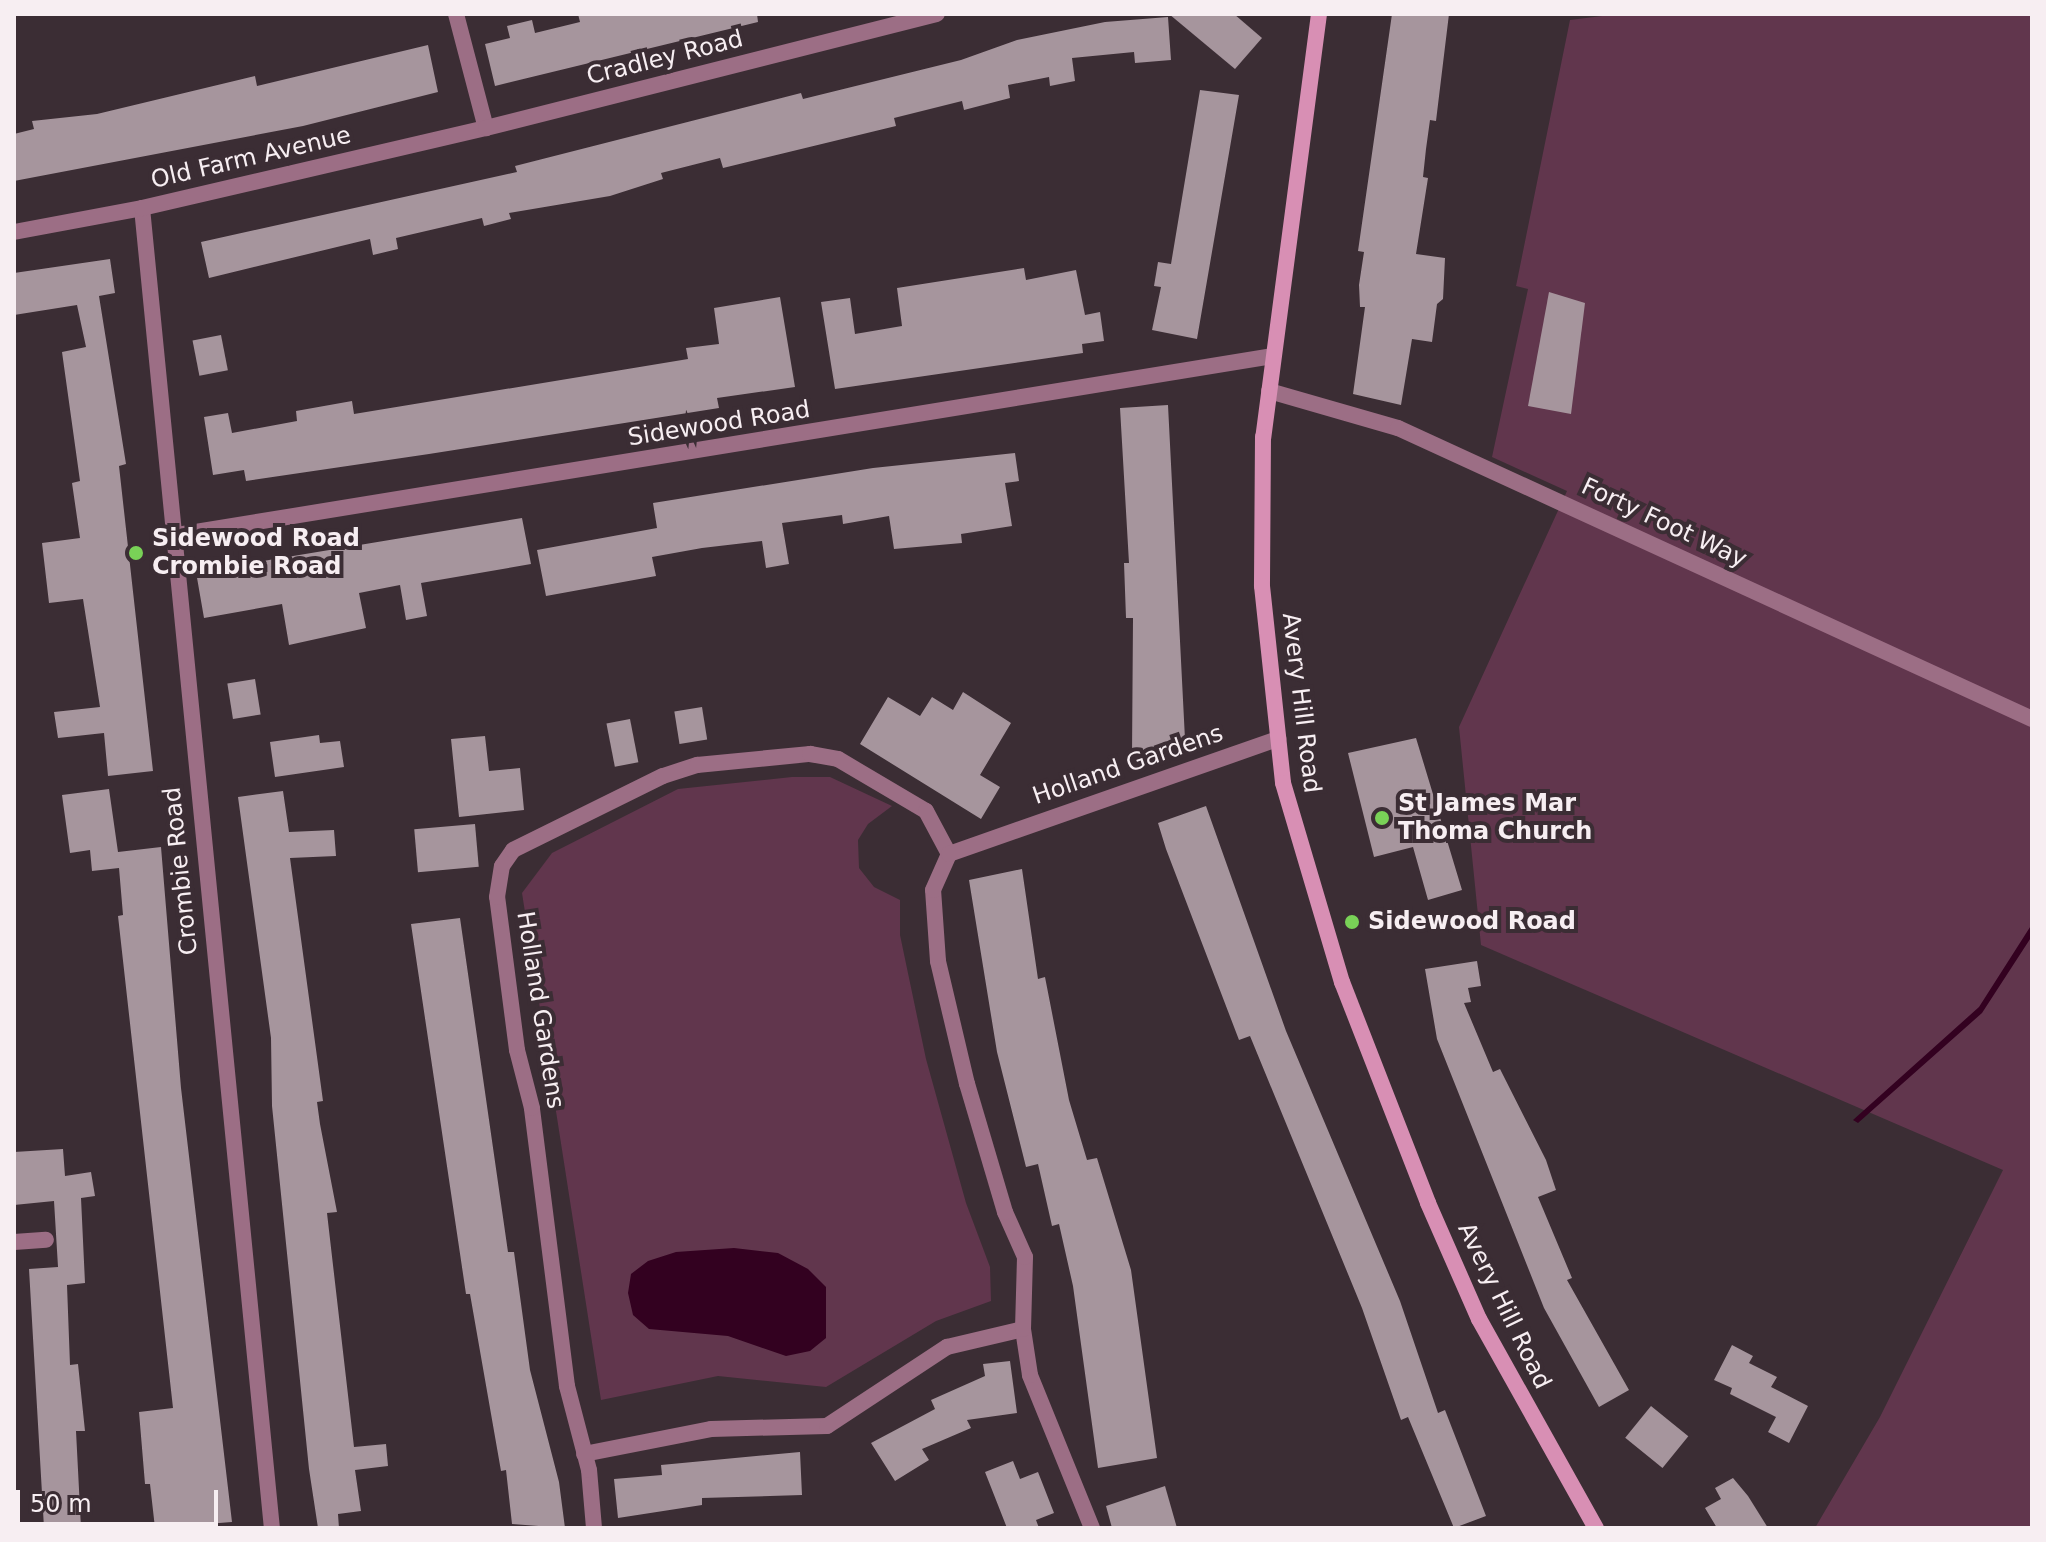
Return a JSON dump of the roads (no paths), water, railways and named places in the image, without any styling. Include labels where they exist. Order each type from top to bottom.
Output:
[{"type":"street","points":[[456,14],[492,126]]},
{"type":"street","name":"Cradley Road","points":[[492,126],[937,14]]},
{"type":"street","name":"Avery Hill Road","points":[[1319,14],[1263,437],[1262,575],[1283,783],[1342,982],[1428,1203],[1479,1319],[1596,1528]]},
{"type":"street","name":"Old Farm Avenue","points":[[14,232],[142,208],[492,126]]},
{"type":"street","name":"Crombie Road","points":[[142,208],[171,536],[272,1528]]},
{"type":"street","name":"Sidewood Road","points":[[171,536],[1273,356]]},
{"type":"street","name":"Forty Foot Way","points":[[1269,391],[1398,428],[2032,719]]},
{"type":"street","name":"Holland Gardens","points":[[594,1528],[584,1454],[567,1386],[532,1108],[517,1050],[497,897],[502,866],[513,850],[663,776],[697,765],[810,754],[838,759],[926,811],[949,854],[1278,739]]},
{"type":"street","points":[[949,854],[933,890],[938,961],[967,1084],[1005,1212],[1025,1257],[1023,1329],[1030,1375],[1092,1528]]},
{"type":"street","points":[[14,1242],[46,1240]]},
{"type":"street","points":[[584,1454],[711,1429],[827,1426],[947,1347],[1023,1329]]},
{"type":"place","name":"Sidewood Road Crombie Road","points":[[136,553]]},
{"type":"place","name":"St James Mar Thoma Church","points":[[1382,818]]},
{"type":"place","name":"Sidewood Road","points":[[1352,922]]}]
